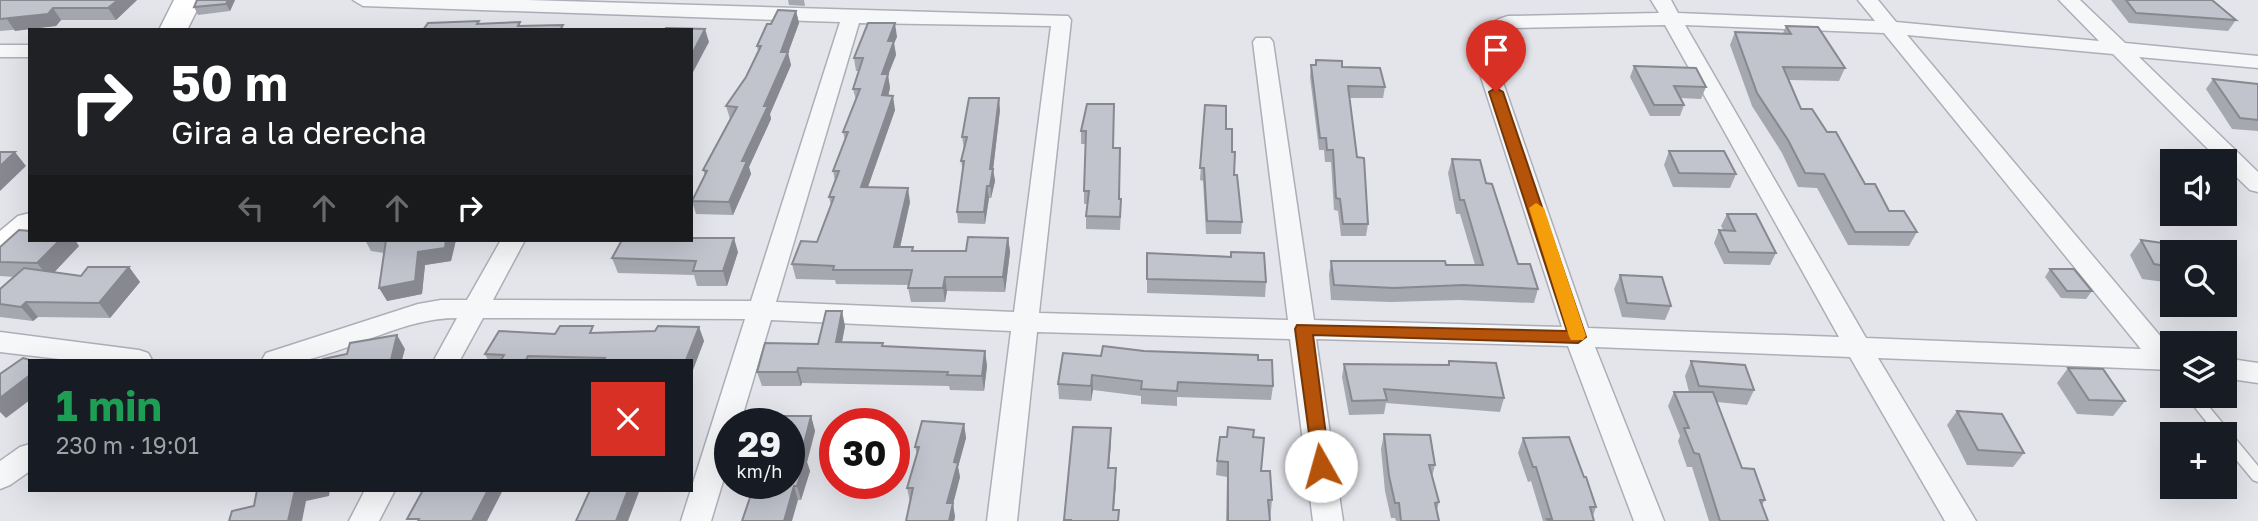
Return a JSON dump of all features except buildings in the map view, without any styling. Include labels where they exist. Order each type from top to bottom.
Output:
[{"type":"main road","points":[[174,28],[188,0]]},
{"type":"main road","points":[[0,249],[28,227]]},
{"type":"street","points":[[363,0],[626,7],[812,16],[1061,20],[1002,521]]},
{"type":"street","points":[[812,16],[825,0]]},
{"type":"street","points":[[1868,0],[2160,352]]},
{"type":"street","points":[[2069,0],[2258,185]]},
{"type":"street","points":[[626,7],[629,28]]},
{"type":"street","points":[[1667,9],[1859,349],[1961,521]]},
{"type":"street","points":[[1649,521],[1578,337],[1488,68],[1488,41],[1496,28],[1508,22],[1667,9],[2116,47],[2258,62]]},
{"type":"street","points":[[696,521],[851,17]]},
{"type":"street","points":[[1263,42],[1328,521]]},
{"type":"street","points":[[0,51],[28,51]]},
{"type":"street","points":[[448,359],[512,242]]},
{"type":"street","points":[[278,359],[418,313],[441,309],[474,309],[759,310],[1025,322],[1578,337],[2160,363]]},
{"type":"street","points":[[0,342],[131,359]]},
{"type":"street","points":[[2237,370],[2258,373]]},
{"type":"street","points":[[0,477],[28,456]]},
{"type":"street","points":[[364,521],[379,492]]},
{"type":"lane","points":[[2203,408],[2214,422]]},
{"type":"lane","points":[[2237,450],[2258,477]]},
{"type":"slow traffic","points":[[1536,208],[1577,336]]},
{"type":"route","points":[[1321,466],[1303,329],[1578,337],[1496,92]]}]
